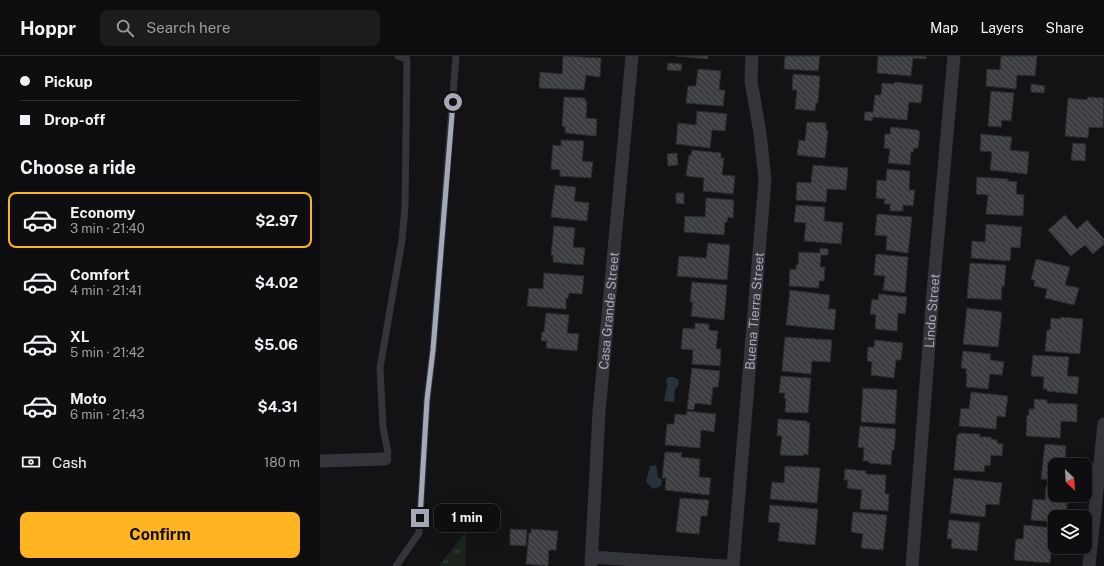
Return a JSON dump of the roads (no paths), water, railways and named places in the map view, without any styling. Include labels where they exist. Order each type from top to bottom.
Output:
[{"type":"street","name":"Casa Grande Street","points":[[591,561],[600,412],[632,56]]},
{"type":"street","name":"Buena Tierra Street","points":[[733,566],[765,180],[760,133],[751,81],[752,56]]},
{"type":"street","name":"Lindo Street","points":[[912,566],[933,292],[954,56]]},
{"type":"street","points":[[1089,566],[1104,424]]},
{"type":"street","points":[[320,461],[385,460]]},
{"type":"street","points":[[591,561],[725,566]]},
{"type":"lane","points":[[385,460],[388,453],[383,427],[380,368],[402,240],[405,207],[407,59],[398,56]]},
{"type":"lane","points":[[396,566],[420,533],[427,400],[433,350],[456,56]]}]
